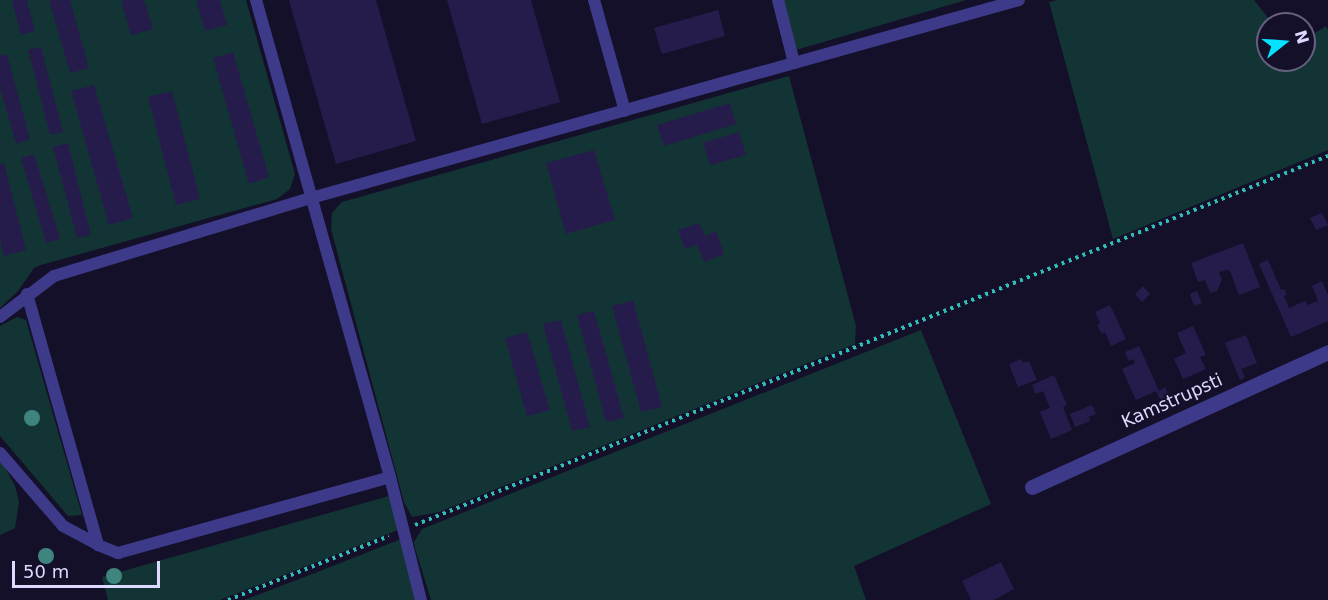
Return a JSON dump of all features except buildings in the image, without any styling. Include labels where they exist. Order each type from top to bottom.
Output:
[{"type":"street","name":"Kamstrupsti","points":[[1032,487],[1328,352]]},
{"type":"lane","points":[[256,0],[390,477],[421,600]]},
{"type":"lane","points":[[594,0],[625,111]]},
{"type":"lane","points":[[778,0],[794,63]]},
{"type":"lane","points":[[0,317],[27,294],[54,276],[311,198],[1019,0]]},
{"type":"lane","points":[[27,294],[98,545]]},
{"type":"lane","points":[[0,453],[63,526],[118,553],[390,477]]},
{"type":"path","points":[[228,600],[1328,156]]},
{"type":"green space","points":[[0,0],[246,0],[295,174],[290,189],[277,199],[41,265],[34,268],[18,291],[0,308]]},
{"type":"green space","points":[[782,0],[966,0],[796,50]]},
{"type":"green space","points":[[1057,0],[1254,0],[1264,12],[1256,12],[1256,72],[1316,72],[1316,32],[1326,26],[1328,30],[1328,150],[1113,239],[1049,2]]},
{"type":"green space","points":[[789,76],[856,326],[855,344],[439,512],[412,517],[404,502],[331,229],[332,213],[342,202]]},
{"type":"green space","points":[[17,317],[26,320],[82,515],[68,516],[0,436],[0,326]]},
{"type":"green space","points":[[921,330],[991,504],[854,566],[866,600],[431,600],[414,542],[422,529]]},
{"type":"green space","points":[[0,458],[15,486],[19,502],[15,528],[0,535]]},
{"type":"green space","points":[[389,496],[398,530],[220,600],[108,600],[102,577]]},
{"type":"green space","points":[[401,539],[418,600],[244,600],[315,573]]}]
